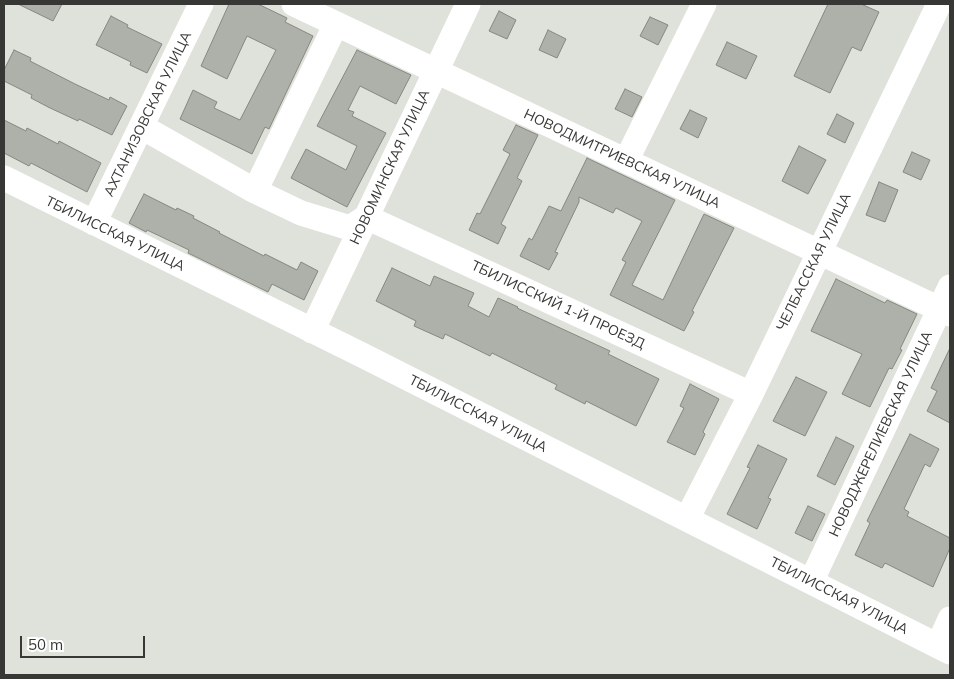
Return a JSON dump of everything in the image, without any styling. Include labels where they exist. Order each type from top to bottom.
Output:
[{"type":"street","name":"АХТАНИЗОВСКАЯ УЛИЦА","points":[[94,223],[201,4]]},
{"type":"street","name":"НОВОДМИТРИЕВСКАЯ УЛИЦА","points":[[294,4],[819,252],[947,303]]},
{"type":"street","name":"НОВОМИНСКАЯ УЛИЦА","points":[[312,331],[468,4]]},
{"type":"street","points":[[626,161],[704,4]]},
{"type":"street","name":"ЧЕЛБАССКАЯ УЛИЦА","points":[[687,519],[750,394],[939,4]]},
{"type":"street","points":[[255,191],[336,24]]},
{"type":"street","points":[[142,126],[255,191],[301,214],[350,228],[366,217]]},
{"type":"street","name":"ТБИЛИССКАЯ УЛИЦА","points":[[4,178],[362,355],[944,649]]},
{"type":"street","name":"ТБИЛИССКИЙ 1-Й ПРОЕЗД","points":[[366,217],[750,394]]},
{"type":"street","name":"НОВОДЖЕРЕЛИЕВСКАЯ УЛИЦА","points":[[811,582],[947,303]]},
{"type":"street","points":[[944,649],[950,619]]},
{"type":"building","points":[[18,4],[62,4],[53,21]]},
{"type":"building","points":[[229,4],[258,4],[287,18],[285,22],[313,36],[269,129],[265,127],[252,154],[180,119],[193,90],[217,102],[214,108],[240,120],[276,50],[247,36],[227,79],[201,66]]},
{"type":"building","points":[[828,4],[861,4],[879,12],[861,51],[852,47],[830,93],[794,76]]},
{"type":"building","points":[[499,11],[516,20],[507,39],[489,31]]},
{"type":"building","points":[[111,16],[128,25],[127,27],[162,44],[147,73],[130,65],[131,62],[96,45]]},
{"type":"building","points":[[650,17],[668,25],[658,45],[640,36]]},
{"type":"building","points":[[548,30],[566,39],[557,58],[539,50]]},
{"type":"building","points":[[727,42],[757,56],[746,79],[716,65]]},
{"type":"building","points":[[14,50],[31,58],[30,61],[75,84],[109,100],[110,97],[127,106],[112,135],[48,107],[31,98],[32,95],[4,81],[4,70]]},
{"type":"building","points":[[357,50],[411,75],[396,104],[360,86],[348,110],[354,112],[352,116],[386,133],[347,207],[291,178],[306,149],[346,170],[357,146],[317,126]]},
{"type":"building","points":[[625,89],[642,97],[632,117],[615,109]]},
{"type":"building","points":[[690,110],[707,118],[698,138],[680,129]]},
{"type":"building","points":[[837,114],[854,123],[845,143],[827,134]]},
{"type":"building","points":[[4,120],[26,131],[27,128],[58,144],[59,141],[101,163],[87,192],[31,163],[29,166],[4,153]]},
{"type":"building","points":[[516,125],[538,135],[517,178],[522,181],[501,224],[506,227],[498,244],[469,230],[477,213],[480,214],[510,154],[503,150]]},
{"type":"building","points":[[799,146],[826,160],[808,194],[782,181]]},
{"type":"building","points":[[912,152],[930,160],[921,180],[903,172]]},
{"type":"building","points":[[587,158],[675,200],[632,285],[663,300],[704,214],[734,228],[692,311],[694,312],[684,331],[610,295],[626,262],[622,260],[642,221],[616,208],[613,213],[579,197],[579,202],[555,252],[558,253],[549,270],[520,256],[529,238],[532,240],[549,206],[561,211]]},
{"type":"building","points":[[879,182],[898,190],[885,222],[866,215]]},
{"type":"building","points":[[144,194],[176,210],[177,208],[194,216],[193,218],[219,233],[264,256],[265,254],[297,270],[301,262],[318,271],[304,300],[272,284],[268,292],[188,253],[189,250],[129,223]]},
{"type":"building","points":[[392,268],[430,286],[434,276],[474,293],[468,306],[489,317],[498,298],[610,351],[608,354],[659,379],[636,426],[586,401],[585,404],[555,389],[557,385],[492,353],[490,356],[445,334],[443,339],[414,326],[416,321],[376,301]]},
{"type":"building","points":[[836,279],[885,303],[887,300],[917,314],[900,349],[902,350],[892,369],[889,368],[870,407],[842,394],[862,354],[811,331]]},
{"type":"building","points":[[950,348],[950,423],[927,411],[937,391],[931,388]]},
{"type":"building","points":[[796,377],[827,392],[805,436],[773,421]]},
{"type":"building","points":[[690,384],[719,399],[703,432],[705,434],[695,455],[667,442],[684,408],[680,406]]},
{"type":"building","points":[[910,434],[939,449],[930,467],[925,464],[904,509],[909,512],[907,516],[950,538],[950,548],[933,587],[885,563],[882,568],[855,555],[870,523],[867,521]]},
{"type":"building","points":[[836,437],[854,446],[835,485],[817,476]]},
{"type":"building","points":[[758,445],[787,459],[768,498],[771,499],[757,529],[727,514],[750,468],[747,467]]},
{"type":"building","points":[[808,506],[825,514],[812,541],[795,533]]}]
